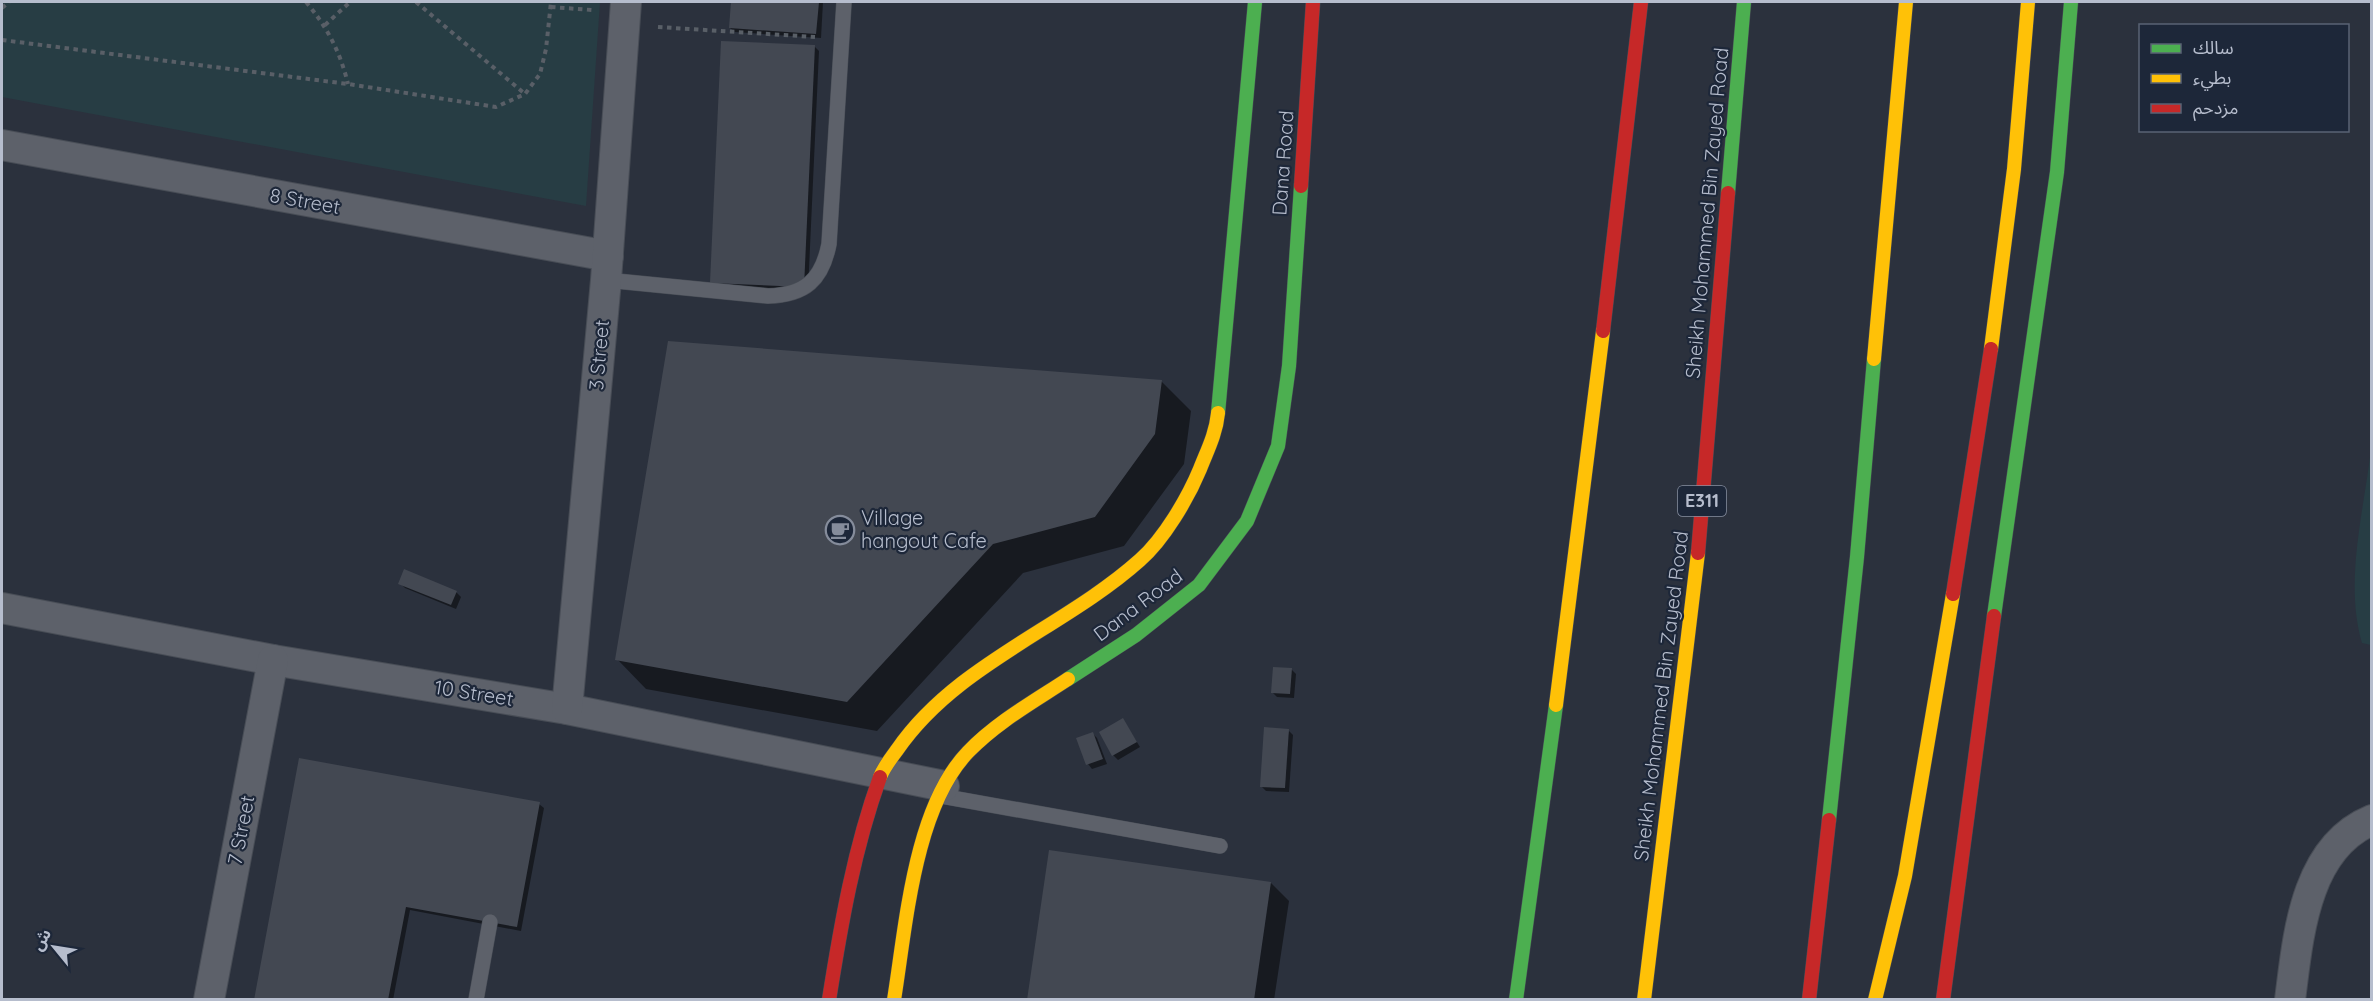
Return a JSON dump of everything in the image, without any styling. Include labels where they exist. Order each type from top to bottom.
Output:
[{"type":"main road","name":"Dana Road","points":[[829,999],[852,863],[881,773],[907,735],[938,702],[975,674],[1082,605],[1142,559],[1187,500],[1216,430],[1225,356],[1255,2]]},
{"type":"main road","name":"Dana Road","points":[[894,999],[915,871],[927,828],[942,791],[966,754],[993,728],[1136,635],[1199,585],[1247,521],[1278,446],[1289,366],[1313,2]]},
{"type":"main road","points":[[1516,999],[1579,536],[1641,2]]},
{"type":"main road","name":"Sheikh Mohammed Bin Zayed Road","points":[[1644,999],[1698,548],[1744,2]]},
{"type":"main road","points":[[1809,999],[1857,556],[1906,2]]},
{"type":"main road","points":[[1875,999],[1900,900],[1958,568],[1998,304],[2015,164],[2028,2]]},
{"type":"main road","points":[[1943,999],[2050,219],[2071,2]]},
{"type":"street","name":"3 Street","points":[[567,709],[607,268],[625,13]]},
{"type":"street","name":"8 Street","points":[[2,146],[607,268]]},
{"type":"street","name":"10 Street","points":[[2,608],[273,660],[567,709],[881,773],[942,791]]},
{"type":"street","name":"7 Street","points":[[209,999],[273,660]]},
{"type":"street","points":[[2290,999],[2300,921],[2308,896],[2334,850],[2349,835],[2372,820]]},
{"type":"lane","points":[[607,268],[768,296],[786,295],[803,289],[816,278],[825,262],[829,244],[844,2]]},
{"type":"lane","points":[[942,791],[1221,846]]},
{"type":"lane","points":[[476,999],[490,922]]},
{"type":"path","points":[[2,8],[9,2]]},
{"type":"path","points":[[306,2],[325,25],[339,53],[348,84]]},
{"type":"path","points":[[325,25],[350,2]]},
{"type":"path","points":[[416,2],[525,94]]},
{"type":"path","points":[[2,40],[348,84],[496,107],[525,94],[540,74],[546,49],[551,2]]},
{"type":"path","points":[[625,13],[842,38]]},
{"type":"shaded area","points":[[2,2],[600,2],[586,206],[2,97]]},
{"type":"shaded area","points":[[2371,449],[2372,645],[2362,643],[2355,596],[2357,546]]},
{"type":"building","points":[[731,2],[819,2],[816,34],[729,28]]},
{"type":"building","points":[[721,41],[815,45],[804,287],[710,283]]},
{"type":"building","name":"Village hangout Cafe","points":[[668,341],[1162,380],[1155,434],[1095,517],[993,544],[847,702],[615,660]]},
{"type":"building","points":[[404,569],[457,591],[451,605],[398,584]]},
{"type":"building","points":[[1273,667],[1292,668],[1290,694],[1271,693]]},
{"type":"building","points":[[1123,718],[1137,742],[1112,756],[1099,732]]},
{"type":"building","points":[[1264,727],[1289,729],[1285,788],[1260,787]]},
{"type":"building","points":[[1093,732],[1103,759],[1086,765],[1076,738]]},
{"type":"building","points":[[299,758],[540,802],[517,927],[406,907],[388,1000],[254,1000]]},
{"type":"building","points":[[1049,850],[1271,882],[1254,1000],[1027,1000]]},
{"type":"traffic: fast","points":[[1218,413],[1255,2]]},
{"type":"traffic: fast","points":[[1728,193],[1744,2]]},
{"type":"traffic: fast","points":[[1994,616],[2057,172],[2071,2]]},
{"type":"traffic: fast","points":[[1068,679],[1136,635],[1199,585],[1247,521],[1278,446],[1289,366],[1301,186]]},
{"type":"traffic: fast","points":[[1829,820],[1857,557],[1874,359]]},
{"type":"traffic: fast","points":[[1516,1000],[1556,705]]},
{"type":"traffic: slow","points":[[1874,359],[1906,2]]},
{"type":"traffic: slow","points":[[1991,349],[2014,169],[2028,2]]},
{"type":"traffic: slow","points":[[1556,705],[1603,331]]},
{"type":"traffic: slow","points":[[880,777],[892,756],[921,720],[949,694],[1012,648],[1110,584],[1149,551],[1166,530],[1189,493],[1211,442],[1218,413]]},
{"type":"traffic: slow","points":[[1644,1000],[1698,553]]},
{"type":"traffic: slow","points":[[1875,1000],[1905,876],[1953,594]]},
{"type":"traffic: slow","points":[[894,1000],[915,869],[935,804],[950,776],[968,752],[991,731],[1068,679]]},
{"type":"traffic: jam","points":[[1301,186],[1313,2]]},
{"type":"traffic: jam","points":[[1603,331],[1641,2]]},
{"type":"traffic: jam","points":[[1698,553],[1728,193]]},
{"type":"traffic: jam","points":[[1953,594],[1991,349]]},
{"type":"traffic: jam","points":[[1943,1000],[1994,616]]},
{"type":"traffic: jam","points":[[829,1000],[856,859],[880,777]]},
{"type":"traffic: jam","points":[[1809,1000],[1829,820]]},
{"type":"place","name":"Village hangout Cafe","points":[[840,530]]}]
